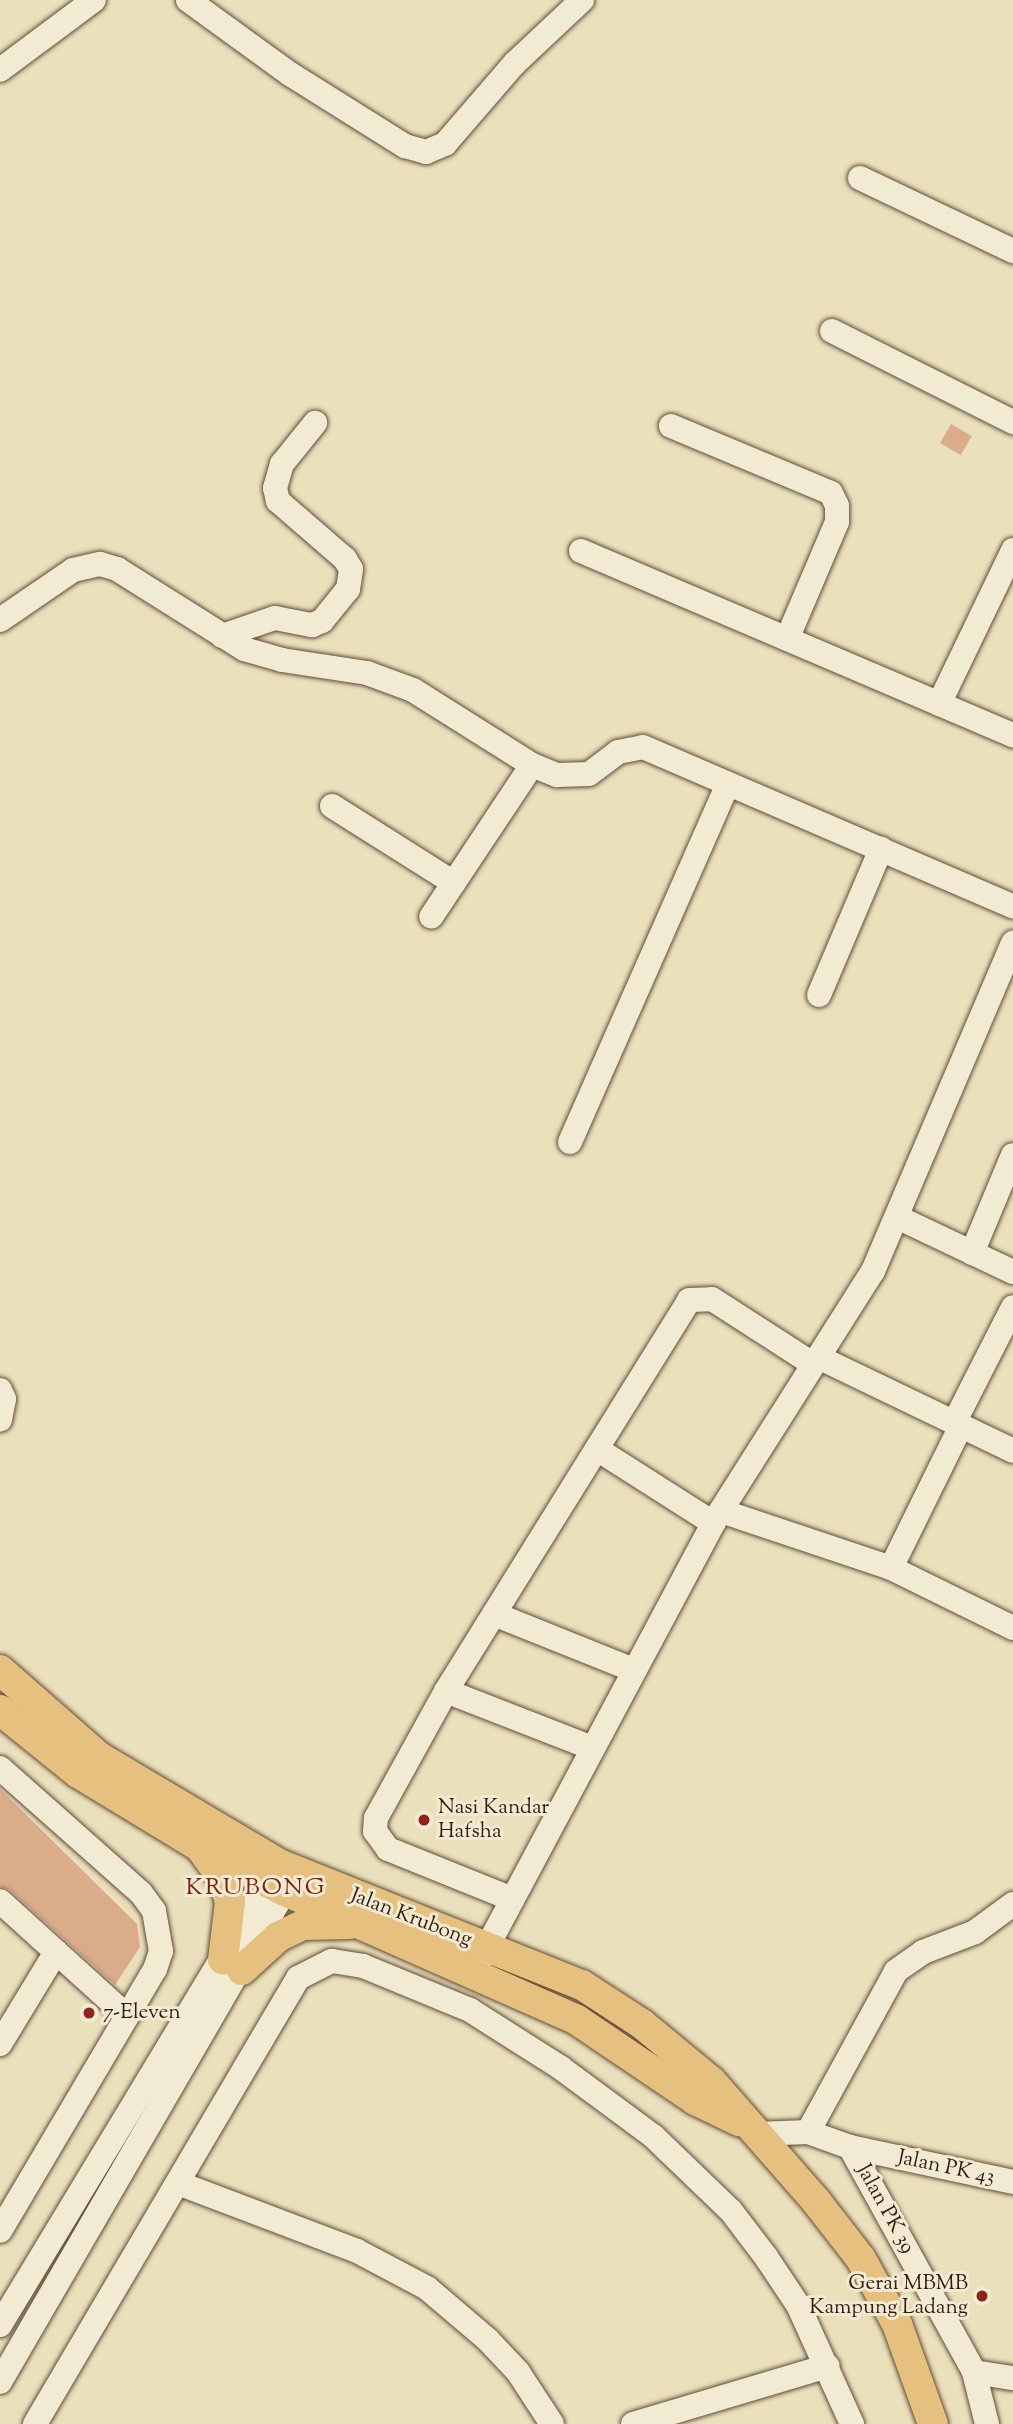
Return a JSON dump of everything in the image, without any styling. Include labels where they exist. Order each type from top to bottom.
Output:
[{"type":"main road","name":"Jalan Krubong","points":[[0,1671],[99,1756],[282,1877],[363,1925],[480,1961]]},
{"type":"main road","name":"Jalan Krubong","points":[[0,1710],[78,1773],[200,1847],[282,1877],[480,1961],[577,2020],[695,2100],[751,2129],[861,2259],[897,2324],[933,2424]]},
{"type":"main road","points":[[200,1847],[223,1879],[230,1902],[233,1965],[303,1925],[363,1925]]},
{"type":"street","points":[[0,70],[94,0]]},
{"type":"street","points":[[188,0],[290,75],[405,146],[426,152],[445,144],[515,63],[582,0]]},
{"type":"street","points":[[860,178],[1013,251]]},
{"type":"street","points":[[832,331],[1013,422]]},
{"type":"street","points":[[222,636],[275,618],[312,625],[322,621],[348,589],[351,569],[345,559],[284,510],[275,488],[282,464],[315,423]]},
{"type":"street","points":[[671,426],[831,493],[838,506],[837,522],[787,639]]},
{"type":"street","points":[[939,704],[1013,550]]},
{"type":"street","points":[[580,551],[1013,735]]},
{"type":"street","points":[[0,620],[73,570],[100,564],[117,569],[222,636],[282,660],[391,680],[532,765],[557,775],[589,774],[618,752],[643,747],[1013,906]]},
{"type":"street","points":[[431,917],[532,765]]},
{"type":"street","points":[[570,1142],[728,784]]},
{"type":"street","points":[[332,806],[454,883]]},
{"type":"street","points":[[819,995],[881,849]]},
{"type":"street","points":[[480,1961],[717,1517],[873,1270],[1013,943]]},
{"type":"street","points":[[972,1253],[1013,1155]]},
{"type":"street","points":[[897,1217],[1013,1272]]},
{"type":"street","points":[[512,1899],[387,1849],[375,1830],[376,1818],[446,1691],[689,1300],[712,1299],[815,1361],[1013,1451]]},
{"type":"street","points":[[891,1567],[1013,1307]]},
{"type":"street","points":[[0,1390],[4,1399],[0,1420]]},
{"type":"street","points":[[597,1449],[717,1517],[891,1567],[1013,1628]]},
{"type":"street","points":[[494,1614],[633,1670]]},
{"type":"street","points":[[446,1691],[592,1748]]},
{"type":"street","points":[[0,1768],[128,1879],[154,1910],[160,1951],[127,2016],[0,2231]]},
{"type":"street","points":[[0,2382],[282,1877]]},
{"type":"street","points":[[0,1900],[127,2016]]},
{"type":"street","points":[[808,2132],[897,1971],[923,1952],[975,1932],[1013,1904]]},
{"type":"street","points":[[4,2028],[56,1952]]},
{"type":"street","points":[[35,2424],[298,1978],[332,1961],[363,1966],[470,2010],[561,2068],[653,2136],[731,2211],[766,2257],[798,2305],[828,2366],[852,2424]]},
{"type":"street","points":[[23,2344],[0,2328],[233,1965]]},
{"type":"street","name":"Jalan PK 43","points":[[751,2129],[808,2132],[850,2147],[1013,2182]]},
{"type":"street","name":"Jalan PK 39","points":[[850,2147],[974,2372],[987,2424]]},
{"type":"street","points":[[178,2183],[357,2251],[427,2288],[510,2364],[551,2424]]},
{"type":"street","points":[[634,2424],[828,2366]]},
{"type":"street","points":[[974,2372],[1013,2378]]},
{"type":"building","points":[[951,424],[972,436],[961,455],[940,443]]},
{"type":"building","points":[[0,1789],[137,1924],[140,1947],[115,1985],[10,1890],[0,1886]]},
{"type":"place","name":"Nasi Kandar Hafsha","points":[[424,1820]]},
{"type":"place","name":"7-Eleven","points":[[89,2013]]},
{"type":"place","name":"Gerai MBMB Kampung Ladang","points":[[982,2296]]},
{"type":"district","name":"KRUBONG","points":[[256,1889]]}]
